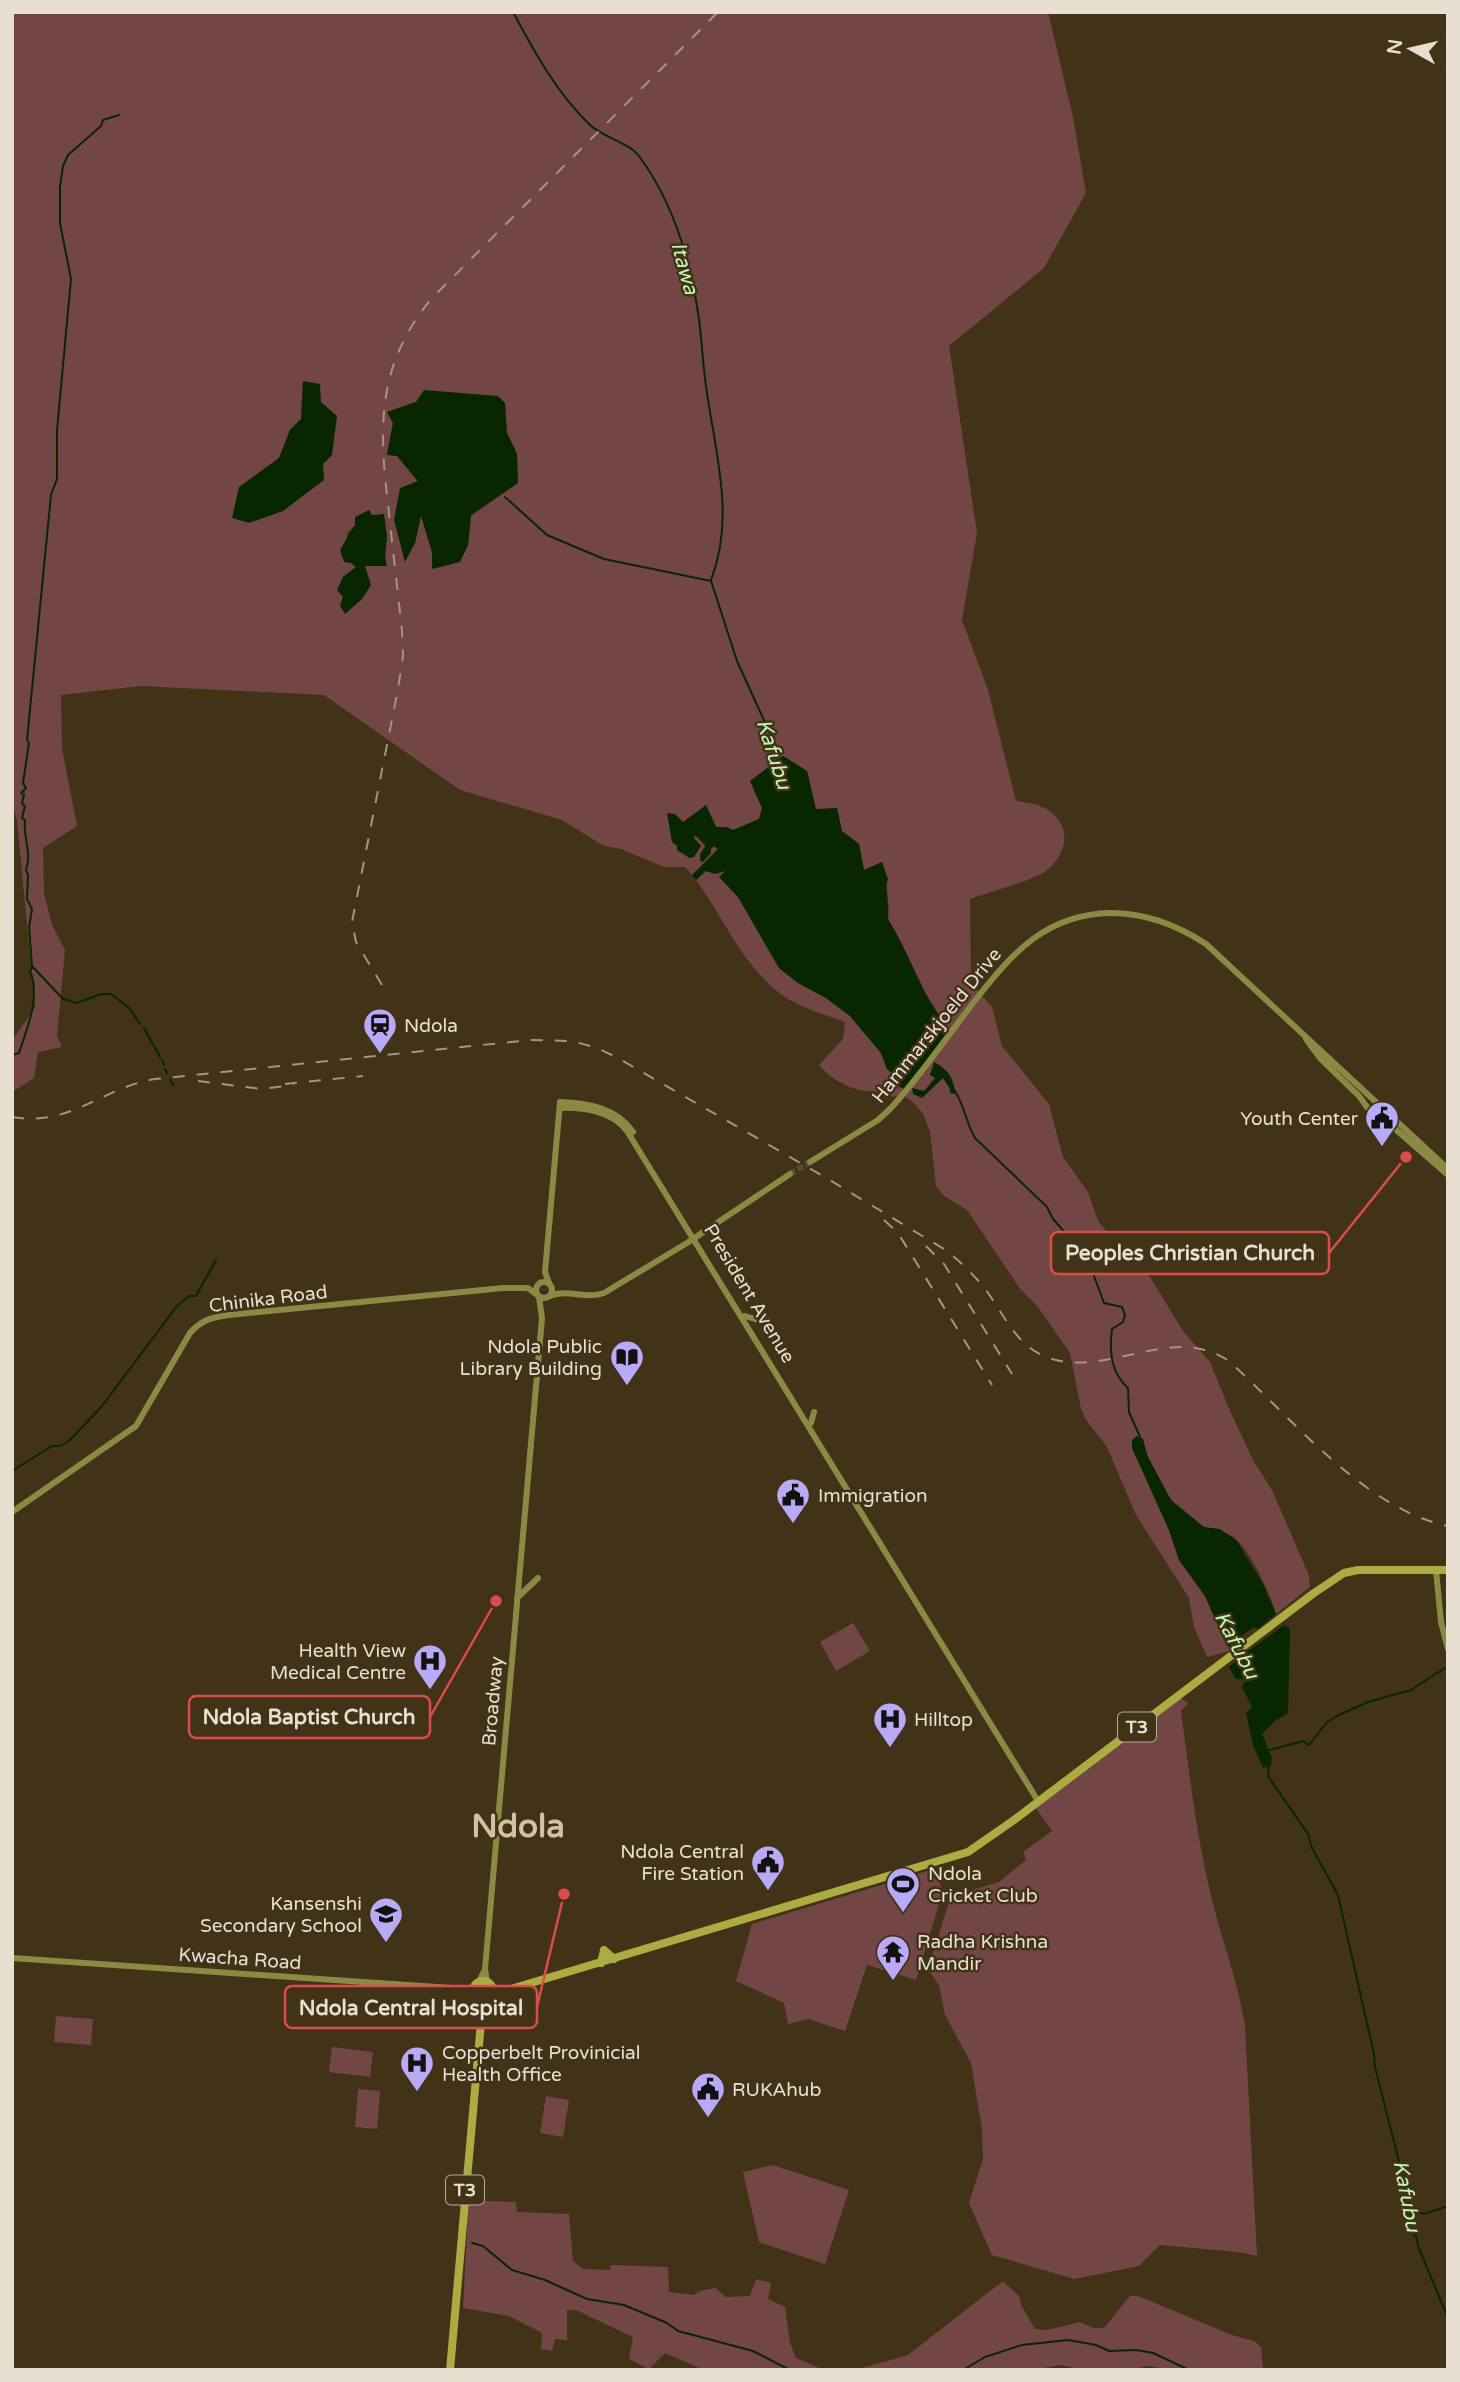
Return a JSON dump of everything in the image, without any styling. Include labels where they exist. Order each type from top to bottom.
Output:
[{"type":"highway","name":"T3","points":[[450,2370],[482,2011],[490,1997],[507,1989],[968,1852],[1344,1573],[1359,1570],[1448,1570]]},
{"type":"highway","name":"T3","points":[[483,1983],[507,1989]]},
{"type":"highway","points":[[483,1983],[490,1997],[483,2000],[476,1997],[473,1989],[483,1983]]},
{"type":"highway","name":"T3","points":[[476,1997],[482,2011]]},
{"type":"main road","name":"Hammarskjoeld Drive","points":[[810,1162],[878,1120],[891,1108],[992,976],[1013,953],[1052,926],[1080,917],[1119,913],[1176,926],[1206,944],[1448,1175]]},
{"type":"main road","name":"Hammarskjoeld Drive","points":[[1326,1058],[1372,1114],[1448,1169]]},
{"type":"main road","name":"President Avenue","points":[[545,1272],[560,1105],[586,1105],[625,1122],[1038,1801]]},
{"type":"main road","name":"President Avenue","points":[[638,1145],[693,1232]]},
{"type":"main road","points":[[645,1159],[642,1172],[656,1175]]},
{"type":"main road","points":[[693,1232],[706,1228],[790,1174]]},
{"type":"main road","points":[[528,1289],[544,1296],[559,1293],[600,1294],[686,1241],[693,1232],[706,1228]]},
{"type":"main road","points":[[528,1289],[539,1283],[560,1289],[600,1291],[686,1241],[700,1244],[706,1228]]},
{"type":"main road","points":[[544,1296],[536,1291],[545,1272]]},
{"type":"main road","points":[[544,1296],[552,1290],[545,1272]]},
{"type":"main road","name":"Chinika Road","points":[[12,1512],[136,1426],[190,1334],[207,1319],[503,1288],[528,1289]]},
{"type":"main road","name":"Broadway","points":[[483,1983],[544,1296]]},
{"type":"main road","points":[[744,1318],[758,1322],[754,1334],[742,1331],[744,1318]]},
{"type":"main road","points":[[800,1409],[812,1411],[809,1424],[797,1421],[800,1409]]},
{"type":"main road","points":[[1436,1570],[1441,1622],[1448,1648]]},
{"type":"main road","points":[[517,1599],[524,1589],[538,1578]]},
{"type":"main road","name":"Kwacha Road","points":[[12,1958],[466,1989]]},
{"type":"main road","points":[[466,1989],[483,1983]]},
{"type":"main road","points":[[466,1989],[476,1997]]},
{"type":"shaded area","points":[[12,12],[1048,12],[1073,117],[1086,193],[1044,268],[949,346],[977,533],[962,620],[988,690],[1016,801],[1036,805],[1053,813],[1064,830],[1064,843],[1056,861],[1040,875],[970,899],[971,983],[992,1007],[1002,1046],[1049,1104],[1063,1157],[1088,1192],[1098,1221],[1128,1257],[1147,1272],[1183,1331],[1210,1362],[1254,1462],[1272,1490],[1308,1573],[1310,1587],[1276,1614],[1270,1596],[1244,1548],[1229,1535],[1192,1520],[1172,1501],[1157,1477],[1143,1439],[1132,1448],[1169,1530],[1179,1560],[1205,1596],[1226,1645],[1233,1650],[1207,1657],[1194,1627],[1189,1598],[1136,1515],[1107,1447],[1081,1409],[1070,1353],[1038,1307],[1021,1290],[967,1210],[944,1196],[936,1186],[930,1132],[923,1114],[902,1094],[893,1097],[885,1091],[849,1087],[833,1078],[819,1065],[843,1039],[845,1022],[799,1005],[771,985],[746,958],[696,880],[706,871],[725,871],[720,877],[738,897],[779,968],[850,1016],[881,1053],[887,1069],[895,1076],[893,1084],[906,1090],[949,1033],[887,918],[888,897],[881,862],[864,871],[859,844],[842,831],[837,808],[816,810],[807,771],[783,756],[750,781],[762,808],[759,820],[733,830],[716,827],[706,805],[677,846],[677,850],[689,858],[695,835],[711,853],[714,846],[718,850],[692,875],[685,867],[664,867],[621,849],[604,846],[562,820],[460,790],[324,695],[141,686],[61,695],[62,748],[77,826],[43,848],[44,893],[52,925],[65,950],[57,1036],[62,1047],[38,1052],[34,1078],[12,1092],[12,1040],[35,1008],[17,820],[12,803]],"holes":[[[303,381],[321,402],[323,464],[239,487],[279,458],[290,430],[301,419]],[[416,402],[505,403],[507,433],[517,454],[518,483],[471,516],[468,545],[432,552],[421,514],[415,543],[405,560],[418,482],[397,456],[387,454],[393,423],[387,412]],[[370,510],[371,515],[379,516],[387,536],[386,565],[365,566],[340,606],[343,577],[356,567],[351,563],[347,533]]]},
{"type":"shaded area","points":[[853,1623],[870,1651],[836,1671],[820,1642]]},
{"type":"shaded area","points":[[1179,1699],[1188,1703],[1181,1711],[1205,1869],[1245,2026],[1257,2256],[1160,2245],[1139,2266],[1074,2279],[992,2255],[969,2203],[983,2159],[982,2129],[971,2063],[945,2015],[939,1985],[928,1969],[951,1896],[999,1882],[1026,1860],[1023,1852],[1052,1831],[1035,1807]]},
{"type":"shaded area","points":[[934,1869],[943,1891],[916,1980],[867,1965],[845,2031],[808,2019],[788,2024],[784,2003],[736,1981],[752,1924]]},
{"type":"shaded area","points":[[56,2016],[93,2019],[91,2045],[54,2042]]},
{"type":"shaded area","points":[[332,2047],[373,2052],[370,2077],[329,2072]]},
{"type":"shaded area","points":[[358,2089],[380,2091],[377,2129],[355,2127]]},
{"type":"shaded area","points":[[546,2096],[569,2100],[563,2137],[540,2133]]},
{"type":"shaded area","points":[[773,2165],[849,2190],[825,2264],[759,2242],[743,2172]]},
{"type":"shaded area","points":[[469,2193],[484,2201],[516,2202],[517,2212],[569,2214],[573,2261],[583,2269],[610,2270],[611,2265],[668,2267],[669,2292],[693,2295],[715,2288],[726,2297],[750,2296],[756,2279],[771,2283],[768,2299],[785,2307],[790,2343],[796,2358],[824,2370],[704,2370],[665,2353],[649,2369],[629,2359],[633,2337],[576,2310],[567,2310],[567,2340],[555,2339],[552,2351],[541,2349],[542,2333],[509,2316],[463,2308]]},
{"type":"shaded area","points":[[1003,2281],[1019,2296],[1021,2305],[1035,2329],[1047,2330],[1080,2322],[1093,2328],[1104,2328],[1130,2296],[1138,2296],[1232,2335],[1254,2341],[1261,2347],[1263,2370],[1173,2370],[1147,2366],[1129,2370],[1083,2370],[1061,2365],[1031,2370],[846,2370],[908,2355]]},
{"type":"water","points":[[303,381],[320,384],[321,402],[337,416],[332,455],[323,464],[324,480],[283,511],[249,523],[232,518],[239,487],[279,458],[290,430],[301,419]]},
{"type":"water","points":[[424,390],[498,396],[505,403],[507,433],[517,454],[518,483],[471,515],[468,545],[460,562],[432,569],[432,552],[421,516],[415,543],[405,562],[394,520],[400,488],[418,481],[397,456],[387,455],[393,423],[387,412],[416,402]]},
{"type":"water","points":[[369,510],[372,515],[384,514],[387,566],[365,566],[371,585],[362,599],[345,614],[340,606],[343,597],[337,590],[343,577],[356,567],[344,562],[340,550],[355,526],[355,517]]},
{"type":"water","points":[[783,756],[807,771],[816,809],[837,808],[842,831],[859,844],[864,870],[882,862],[888,879],[888,919],[924,990],[950,1033],[906,1090],[893,1083],[895,1076],[887,1069],[881,1053],[850,1016],[779,968],[738,897],[719,877],[725,871],[715,874],[706,871],[696,880],[692,875],[718,849],[714,846],[703,862],[700,861],[700,854],[706,845],[695,835],[694,838],[701,846],[694,857],[690,858],[677,850],[677,846],[672,842],[667,813],[675,814],[683,822],[706,805],[716,827],[733,830],[759,819],[762,808],[750,781]]},
{"type":"water","points":[[934,1062],[950,1075],[956,1094],[950,1093],[943,1078],[922,1098],[913,1094],[912,1088],[924,1091],[935,1078],[930,1075]]},
{"type":"water","points":[[1137,1436],[1143,1439],[1147,1455],[1171,1500],[1204,1527],[1220,1529],[1237,1541],[1263,1584],[1276,1614],[1258,1629],[1254,1627],[1240,1637],[1240,1645],[1247,1652],[1284,1625],[1290,1631],[1288,1713],[1262,1734],[1272,1758],[1271,1765],[1263,1768],[1253,1745],[1246,1713],[1252,1707],[1242,1687],[1246,1679],[1236,1679],[1229,1667],[1240,1657],[1227,1645],[1205,1596],[1179,1560],[1169,1530],[1132,1448],[1132,1440]]},
{"type":"waterway","name":"Itawa","points":[[513,12],[547,72],[578,112],[590,125],[629,147],[639,156],[662,193],[679,234],[696,298],[719,463],[722,534],[711,580]]},
{"type":"waterway","points":[[119,115],[103,120],[101,126],[68,155],[63,166],[60,223],[71,279],[57,430],[57,479],[51,495],[27,740],[29,743],[23,783],[26,788],[21,793],[24,794],[22,818],[25,820],[28,851],[27,899],[32,909],[29,927],[32,966],[63,999],[77,1003],[101,994],[111,994],[129,1008],[140,1024]]},
{"type":"waterway","name":"Kafubu","points":[[505,497],[547,535],[604,559],[711,581],[737,661],[773,740],[777,759]]},
{"type":"waterway","points":[[12,1055],[19,1053],[30,1019],[34,999],[30,971],[32,967]]},
{"type":"waterway","points":[[144,1028],[160,1057]]},
{"type":"waterway","points":[[162,1060],[164,1065]]},
{"type":"waterway","points":[[165,1069],[167,1073]]},
{"type":"waterway","points":[[170,1080],[173,1085]]},
{"type":"waterway","name":"Kafubu","points":[[955,1091],[975,1138],[1047,1207],[1053,1219],[1093,1264],[1094,1276],[1104,1303],[1122,1307],[1125,1315],[1123,1322],[1112,1329],[1111,1353],[1118,1375],[1128,1388],[1129,1412],[1140,1437]]},
{"type":"waterway","points":[[12,1471],[52,1446],[60,1446],[70,1440],[102,1406],[177,1306],[189,1296],[196,1296],[216,1260]]},
{"type":"waterway","points":[[1270,1750],[1303,1741],[1309,1745],[1327,1722],[1339,1715],[1368,1702],[1411,1690],[1448,1666]]},
{"type":"waterway","name":"Kafubu","points":[[1269,1766],[1268,1776],[1308,1834],[1312,1848],[1338,1895],[1375,2067],[1411,2209],[1409,2226],[1416,2236],[1448,2318]]},
{"type":"waterway","points":[[1412,2209],[1424,2214],[1448,2206]]},
{"type":"waterway","points":[[472,2243],[483,2246],[512,2270],[545,2280],[587,2299],[624,2305],[667,2323],[678,2331],[753,2351],[790,2370]]},
{"type":"waterway","points":[[963,2370],[985,2357],[1022,2345],[1068,2340],[1096,2345],[1109,2351],[1136,2350],[1153,2353],[1189,2370]]},
{"type":"tunnel","points":[[790,1174],[810,1162]]},
{"type":"railway","points":[[382,985],[356,942],[352,922],[403,656],[383,454],[385,401],[390,375],[399,350],[431,299],[718,12]]},
{"type":"railway","points":[[12,1117],[52,1117],[118,1090],[155,1079],[530,1040],[572,1041],[597,1048],[823,1176],[944,1249],[986,1290],[1019,1337],[1036,1352],[1069,1362],[1092,1362],[1161,1349],[1184,1347],[1207,1351],[1229,1361],[1303,1433],[1358,1481],[1387,1501],[1417,1516],[1448,1526]]},
{"type":"railway","points":[[285,1084],[363,1076]]},
{"type":"railway","points":[[198,1081],[261,1089],[294,1085]]},
{"type":"railway","points":[[884,1220],[898,1233],[992,1385]]},
{"type":"railway","points":[[926,1246],[944,1264],[1012,1374]]},
{"type":"place","name":"Ndola","points":[[380,1055]]},
{"type":"place","name":"Youth Center","points":[[1382,1148]]},
{"type":"place","name":"Peoples Christian Church","points":[[1406,1157]]},
{"type":"place","name":"Ndola Public Library Building","points":[[627,1387]]},
{"type":"place","name":"Immigration","points":[[793,1525]]},
{"type":"place","name":"Ndola Baptist Church","points":[[496,1601]]},
{"type":"place","name":"Health View Medical Centre","points":[[430,1691]]},
{"type":"place","name":"Hilltop","points":[[890,1749]]},
{"type":"place","name":"Ndola Central Fire Station","points":[[768,1892]]},
{"type":"place","name":"Ndola Central Hospital","points":[[564,1894]]},
{"type":"place","name":"Ndola Cricket Club","points":[[903,1914]]},
{"type":"place","name":"Kansenshi Secondary School","points":[[386,1944]]},
{"type":"place","name":"Radha Krishna Mandir","points":[[893,1982]]},
{"type":"place","name":"Copperbelt Provinicial Health Office","points":[[417,2093]]},
{"type":"place","name":"RUKAhub","points":[[708,2119]]},
{"type":"district","name":"Ndola","points":[[518,1825]]}]
